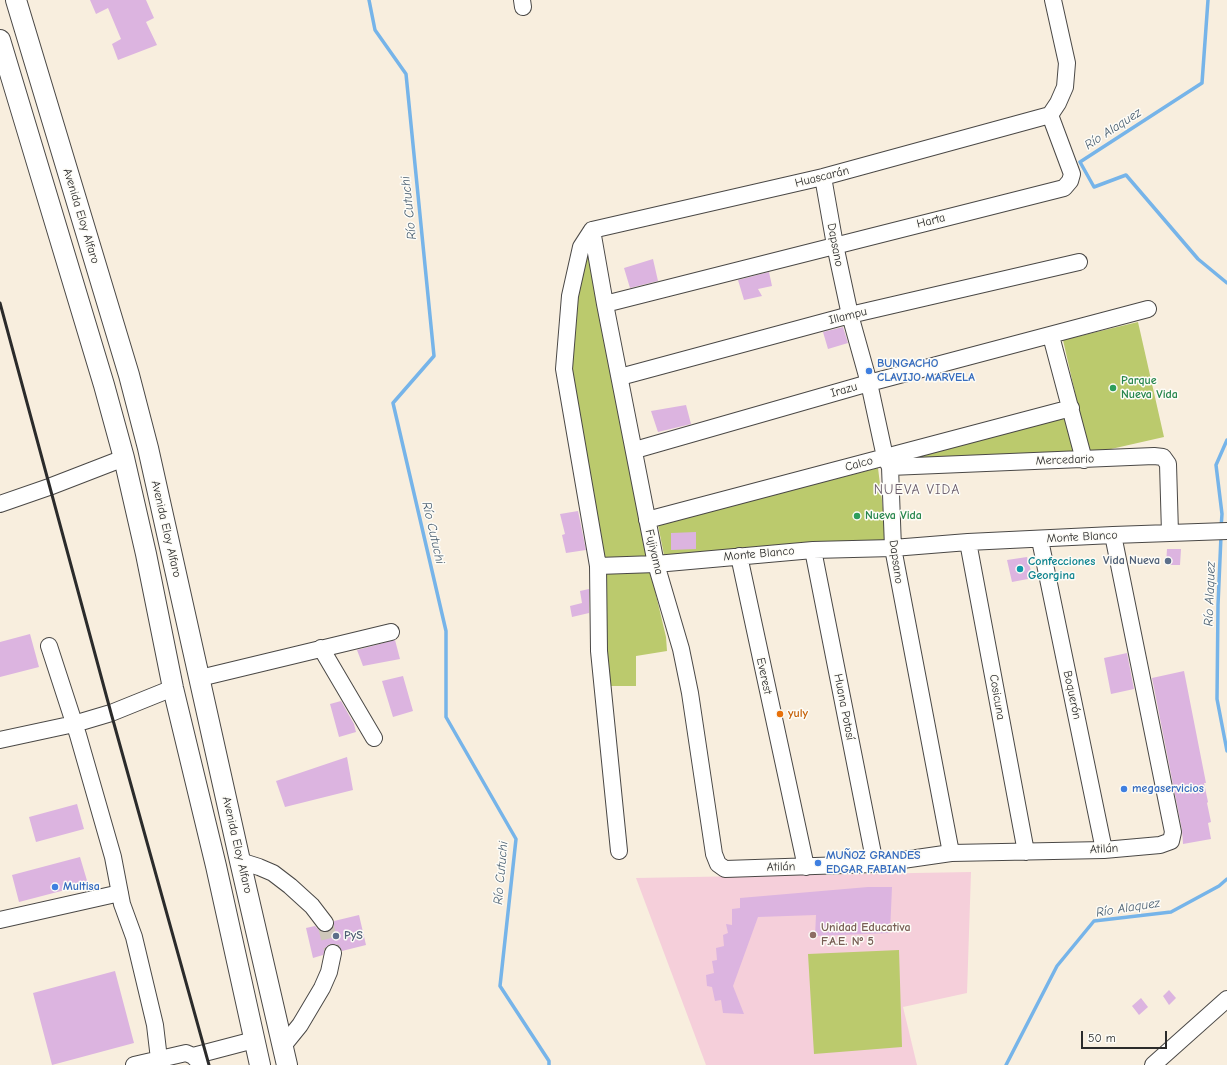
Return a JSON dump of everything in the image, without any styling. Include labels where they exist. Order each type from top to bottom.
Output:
[{"type":"main road","name":"Avenida Eloy Alfaro","points":[[16,0],[129,374],[148,448],[285,1056]]},
{"type":"main road","name":"Avenida Eloy Alfaro","points":[[0,40],[102,377],[124,458],[146,554],[173,688],[216,866],[260,1065]]},
{"type":"street","points":[[1050,115],[1058,103],[1065,87],[1067,62],[1053,0]]},
{"type":"street","name":"Huascarán","points":[[592,230],[823,177],[1050,115]]},
{"type":"street","name":"Harta","points":[[605,304],[1064,188],[1070,182],[1072,174],[1050,115]]},
{"type":"street","name":"Dapsano","points":[[823,177],[835,245],[850,315],[869,383],[888,462],[893,548],[951,853]]},
{"type":"street","points":[[592,230],[581,247],[570,296],[564,369],[598,566],[599,651],[619,851]]},
{"type":"street","name":"Fujiyama","points":[[592,230],[656,564],[681,649],[690,693],[714,854],[718,864],[725,868]]},
{"type":"street","name":"Illampu","points":[[620,377],[850,315],[1079,262]]},
{"type":"street","name":"Irazu","points":[[635,450],[869,383],[1051,336],[1148,309]]},
{"type":"street","points":[[1051,336],[1084,460]]},
{"type":"street","name":"Calco","points":[[647,520],[888,462],[1071,408]]},
{"type":"street","name":"Mercedario","points":[[888,462],[1084,460],[1154,456],[1162,457],[1168,464],[1170,533]]},
{"type":"street","points":[[0,504],[124,458]]},
{"type":"street","name":"Monte Blanco","points":[[598,566],[656,564],[813,550],[893,548],[968,542],[1227,531]]},
{"type":"street","name":"Atilán","points":[[725,868],[875,864],[951,853],[1104,850],[1160,845],[1171,841],[1173,832],[1112,535]]},
{"type":"street","name":"Boquerón","points":[[1040,540],[1104,850]]},
{"type":"street","name":"Cosicuna","points":[[968,542],[1026,852]]},
{"type":"street","name":"Huana Potosí","points":[[813,550],[875,864]]},
{"type":"street","name":"Everest","points":[[739,556],[806,867]]},
{"type":"street","points":[[200,678],[391,632]]},
{"type":"street","points":[[49,646],[74,724],[113,857],[122,904],[134,937],[155,1025],[159,1059]]},
{"type":"street","points":[[321,648],[374,738]]},
{"type":"street","points":[[0,740],[74,724],[111,713],[173,688]]},
{"type":"street","points":[[240,861],[272,873],[302,895],[325,923]]},
{"type":"street","points":[[0,920],[120,892]]},
{"type":"street","points":[[285,1056],[300,1025],[322,988],[329,972],[333,953]]},
{"type":"street","points":[[1153,1065],[1227,999]]},
{"type":"street","points":[[134,1065],[186,1054],[196,1060],[254,1040]]},
{"type":"shaded area","name":"Unidad Educativa F.A.E. Nº 5","points":[[971,872],[967,993],[903,1007],[917,1065],[706,1065],[636,878]]},
{"type":"green space","points":[[590,243],[647,557],[666,637],[667,651],[636,656],[636,686],[610,686],[602,576],[570,351],[575,293]]},
{"type":"green space","name":"Parque Nueva Vida","points":[[1138,322],[1164,437],[1089,454],[1063,340]]},
{"type":"green space","points":[[1065,416],[1076,453],[904,461],[903,456]]},
{"type":"green space","points":[[878,468],[887,541],[664,555],[658,525]]},
{"type":"green space","points":[[899,950],[902,1047],[814,1054],[808,954]]},
{"type":"building","points":[[90,0],[146,0],[154,18],[146,22],[157,45],[118,60],[112,44],[121,39],[108,8],[96,14]]},
{"type":"building","points":[[653,259],[658,281],[630,288],[624,268]]},
{"type":"building","points":[[769,272],[772,286],[758,289],[762,296],[744,300],[738,280]]},
{"type":"building","points":[[843,327],[848,343],[828,349],[823,332]]},
{"type":"building","points":[[686,405],[691,424],[658,432],[651,411]]},
{"type":"building","points":[[578,511],[586,550],[566,553],[562,535],[565,534],[560,514]]},
{"type":"building","points":[[696,532],[696,549],[671,550],[671,533]]},
{"type":"building","points":[[1167,549],[1181,549],[1180,565],[1166,565]]},
{"type":"building","name":"Confecciones Georgina","points":[[1027,557],[1033,578],[1012,582],[1007,560]]},
{"type":"building","points":[[589,589],[589,613],[572,617],[570,606],[582,603],[580,591]]},
{"type":"building","points":[[30,634],[39,667],[0,677],[0,642]]},
{"type":"building","points":[[395,640],[400,659],[363,666],[357,650]]},
{"type":"building","points":[[1127,653],[1134,689],[1111,694],[1104,658]]},
{"type":"building","points":[[1184,671],[1206,783],[1204,783],[1211,822],[1208,823],[1211,839],[1183,844],[1182,830],[1152,678]]},
{"type":"building","points":[[403,676],[413,711],[393,717],[382,681]]},
{"type":"building","points":[[341,701],[354,724],[356,732],[339,737],[330,704]]},
{"type":"building","points":[[347,757],[353,790],[285,807],[276,781]]},
{"type":"building","points":[[77,804],[84,829],[36,842],[29,817]]},
{"type":"building","points":[[80,857],[88,884],[19,902],[12,875]]},
{"type":"building","points":[[868,887],[892,887],[890,933],[815,936],[816,915],[758,917],[733,986],[744,1014],[723,1013],[721,1000],[715,1001],[712,987],[707,986],[706,975],[714,973],[712,961],[717,960],[716,948],[724,946],[723,935],[728,933],[726,924],[732,925],[732,909],[740,908],[740,898]]},
{"type":"building","name":"PyS","points":[[359,915],[366,945],[342,951],[339,946],[330,944],[326,947],[323,955],[313,958],[306,928],[315,926],[321,932],[327,932],[334,927],[334,921]]},
{"type":"building","points":[[115,971],[134,1043],[52,1065],[33,993]]},
{"type":"building","points":[[1169,990],[1176,998],[1169,1005],[1163,996]]},
{"type":"building","points":[[1141,998],[1148,1007],[1139,1015],[1132,1006]]},
{"type":"waterway","name":"Río Cutuchi","points":[[369,0],[375,30],[406,74],[434,356],[393,403],[446,631],[446,717],[516,839],[500,986],[549,1061],[549,1065]]},
{"type":"waterway","name":"Río Alaquez","points":[[1208,0],[1202,83],[1080,162],[1094,187],[1126,175],[1198,259],[1227,283]]},
{"type":"waterway","name":"Río Alaquez","points":[[1221,528],[1222,514],[1216,465],[1227,440]]},
{"type":"waterway","name":"Río Alaquez","points":[[1221,536],[1218,605],[1217,699],[1227,751]]},
{"type":"waterway","name":"Río Alaquez","points":[[1006,1065],[1057,966],[1094,921],[1171,912],[1219,886],[1227,879]]},
{"type":"tunnel","points":[[325,923],[333,953]]},
{"type":"railway","points":[[0,303],[111,713],[209,1065]]},
{"type":"place","name":"BUNGACHO CLAVIJO MARVELA","points":[[869,371]]},
{"type":"place","name":"Parque Nueva Vida","points":[[1113,388]]},
{"type":"place","name":"Nueva Vida","points":[[857,516]]},
{"type":"place","name":"Vida Nueva","points":[[1168,561]]},
{"type":"place","name":"Confecciones Georgina","points":[[1020,569]]},
{"type":"place","name":"yuly","points":[[780,714]]},
{"type":"place","name":"megaservicios","points":[[1124,789]]},
{"type":"place","name":"MUÑOZ GRANDES EDGAR FABIAN","points":[[818,863]]},
{"type":"place","name":"Multisa","points":[[55,887]]},
{"type":"place","name":"Unidad Educativa F.A.E. Nº 5","points":[[813,935]]},
{"type":"place","name":"PyS","points":[[336,936]]},
{"type":"district","name":"NUEVA VIDA","points":[[917,490]]}]
